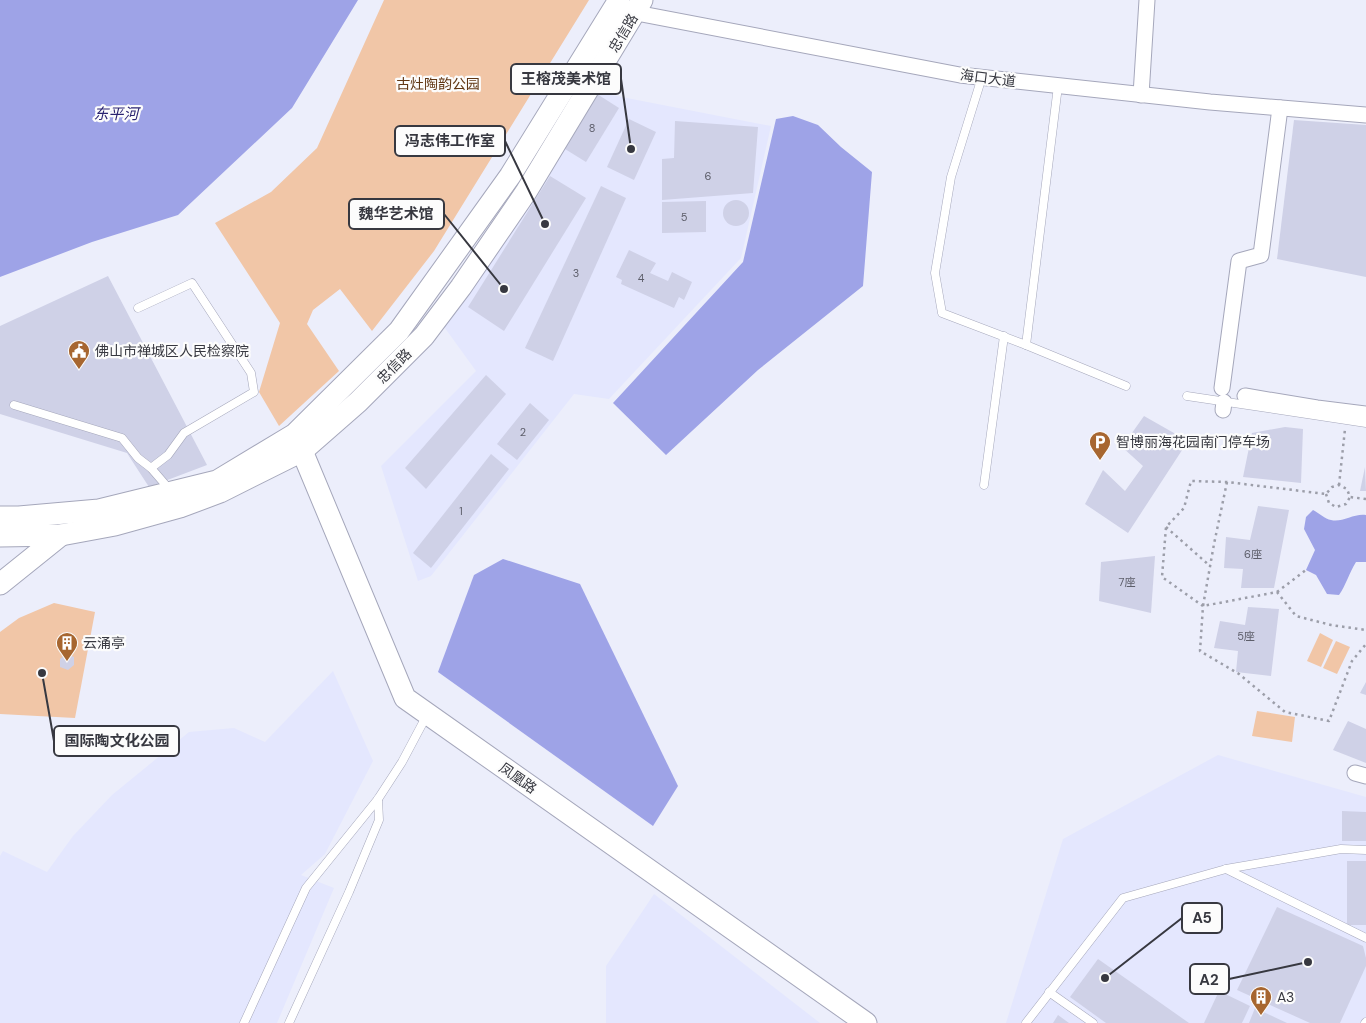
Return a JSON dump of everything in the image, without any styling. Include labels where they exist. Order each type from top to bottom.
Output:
[{"type":"main road","name":"忠信路","points":[[0,536],[61,535],[115,525],[217,481],[298,443],[358,402],[424,336],[461,287],[526,192],[628,5]]},
{"type":"main road","name":"忠信路","points":[[298,443],[399,331],[510,176],[628,5]]},
{"type":"main road","name":"凤凰路","points":[[298,443],[404,698],[866,1023]]},
{"type":"main road","name":"忠信路","points":[[0,517],[99,510],[176,499]]},
{"type":"main road","points":[[0,584],[61,535]]},
{"type":"street","points":[[1141,95],[1147,0]]},
{"type":"street","name":"海口大道","points":[[628,5],[960,75],[1141,95],[1366,115]]},
{"type":"street","points":[[1223,400],[1239,260],[1261,255],[1280,108]]},
{"type":"street","points":[[1245,396],[1366,414]]},
{"type":"lane","points":[[982,77],[951,177],[935,273],[942,313],[1126,386]]},
{"type":"lane","points":[[1026,345],[1058,86]]},
{"type":"lane","points":[[138,308],[192,283],[251,373],[254,392],[184,433],[168,455],[152,468]]},
{"type":"lane","points":[[984,484],[1004,336]]},
{"type":"lane","points":[[1187,396],[1366,423]]},
{"type":"lane","points":[[14,405],[122,438],[138,458],[152,468],[176,499]]},
{"type":"lane","points":[[244,1023],[306,888],[378,799],[402,762],[428,714]]},
{"type":"lane","points":[[289,1023],[380,820],[378,799]]},
{"type":"lane","points":[[1026,1023],[1123,898],[1226,869],[1341,849],[1366,850]]},
{"type":"lane","points":[[1226,869],[1366,938]]},
{"type":"lane","points":[[1049,992],[1093,1023]]},
{"type":"path","points":[[1339,485],[1346,420]]},
{"type":"path","points":[[1306,570],[1277,592],[1203,606],[1162,577],[1166,527],[1184,508],[1191,481],[1227,482],[1326,494]]},
{"type":"path","points":[[1227,482],[1203,606],[1200,651],[1239,674],[1285,712],[1329,721],[1352,661],[1366,644]]},
{"type":"path","points":[[1326,494],[1332,487],[1339,485],[1347,490],[1350,497]]},
{"type":"path","points":[[1326,494],[1329,503],[1336,507],[1346,504],[1350,497]]},
{"type":"path","points":[[1350,497],[1366,499]]},
{"type":"path","points":[[1166,527],[1210,566]]},
{"type":"path","points":[[1277,592],[1296,616],[1331,625],[1366,630]]},
{"type":"shaded area","points":[[596,92],[771,126],[741,258],[609,399],[574,394],[431,576],[418,581],[381,466],[476,371],[442,324]]},
{"type":"shaded area","points":[[333,671],[373,761],[325,854],[301,875],[334,888],[277,1023],[0,1023],[0,856],[3,851],[47,872],[73,836],[112,795],[189,732],[234,728],[265,742]]},
{"type":"shaded area","points":[[1218,755],[1366,797],[1366,1023],[1006,1023],[1063,839]]},
{"type":"shaded area","points":[[654,894],[820,1023],[606,1023],[606,966]]},
{"type":"green space","name":"古灶陶韵公园","points":[[384,0],[589,0],[434,251],[372,331],[340,289],[313,310],[307,324],[339,371],[279,426],[259,392],[280,323],[215,223],[271,192],[317,148]]},
{"type":"green space","points":[[54,603],[95,612],[75,718],[0,714],[0,632],[19,618]]},
{"type":"green space","points":[[1320,633],[1333,640],[1321,667],[1307,661]]},
{"type":"green space","points":[[1336,641],[1350,647],[1337,674],[1323,668]]},
{"type":"green space","points":[[1257,711],[1295,717],[1292,742],[1252,736]]},
{"type":"water","name":"东平河","points":[[0,0],[358,0],[292,108],[178,215],[92,242],[0,277]]},
{"type":"water","points":[[793,116],[818,125],[872,172],[863,286],[758,370],[666,455],[613,403],[743,262],[776,119]]},
{"type":"water","points":[[1313,510],[1335,521],[1357,515],[1366,515],[1366,562],[1356,562],[1339,595],[1327,594],[1316,575],[1306,570],[1315,550],[1304,529],[1306,517]]},
{"type":"water","points":[[503,559],[580,584],[678,786],[653,826],[438,672],[474,575]]},
{"type":"building","points":[[597,94],[619,108],[586,162],[565,149]]},
{"type":"building","points":[[629,119],[656,132],[634,180],[607,167]]},
{"type":"building","points":[[1294,120],[1366,125],[1366,277],[1277,259]]},
{"type":"building","points":[[675,121],[758,127],[753,193],[662,200],[662,159],[674,158]]},
{"type":"building","points":[[550,176],[586,198],[504,331],[468,307]]},
{"type":"building","points":[[601,186],[626,198],[553,361],[525,348]]},
{"type":"building","points":[[736,200],[745,204],[749,213],[745,222],[736,226],[727,222],[723,213],[727,204]]},
{"type":"building","points":[[706,201],[706,232],[662,233],[662,202]]},
{"type":"building","points":[[629,250],[656,263],[650,273],[668,281],[672,272],[692,282],[684,300],[679,297],[674,308],[621,284],[622,280],[616,277]]},
{"type":"building","name":"佛山市禅城区人民检察院","points":[[108,276],[207,465],[149,487],[127,453],[0,414],[0,326]]},
{"type":"building","points":[[486,375],[506,394],[426,489],[405,468]]},
{"type":"building","points":[[530,403],[549,420],[517,460],[497,444]]},
{"type":"building","points":[[1144,416],[1188,441],[1128,533],[1085,504],[1103,470],[1125,491],[1143,466],[1122,447]]},
{"type":"building","points":[[1285,427],[1303,429],[1301,483],[1243,477],[1252,433]]},
{"type":"building","points":[[491,454],[509,469],[431,568],[413,553]]},
{"type":"building","points":[[1365,467],[1366,491],[1360,491]]},
{"type":"building","points":[[1258,506],[1289,510],[1274,588],[1241,588],[1243,569],[1224,568],[1226,537],[1250,540]]},
{"type":"building","points":[[1155,556],[1151,613],[1099,601],[1101,562]]},
{"type":"building","points":[[1248,607],[1279,609],[1271,676],[1236,672],[1238,651],[1214,648],[1220,621],[1245,625]]},
{"type":"building","name":"云涌亭","points":[[66,654],[74,657],[74,665],[68,670],[60,667],[60,659]]},
{"type":"building","points":[[1366,682],[1366,695],[1360,693]]},
{"type":"building","points":[[1348,721],[1366,729],[1366,763],[1333,750]]},
{"type":"building","points":[[1342,811],[1366,812],[1366,841],[1342,841]]},
{"type":"building","points":[[1347,861],[1366,861],[1366,925],[1347,925]]},
{"type":"building","points":[[1277,907],[1363,946],[1366,966],[1340,1023],[1310,1023],[1237,990]]},
{"type":"building","points":[[1098,959],[1189,1023],[1106,1023],[1070,997]]},
{"type":"building","points":[[1219,991],[1250,1006],[1242,1023],[1204,1023]]},
{"type":"building","name":"A3","points":[[1255,1008],[1287,1023],[1249,1023]]},
{"type":"building","points":[[1058,1015],[1069,1023],[1053,1023]]},
{"type":"place","name":"王榕茂美术馆","points":[[631,149]]},
{"type":"place","name":"冯志伟工作室","points":[[545,224]]},
{"type":"place","name":"魏华艺术馆","points":[[504,289]]},
{"type":"place","name":"佛山市禅城区人民检察院","points":[[79,370]]},
{"type":"place","name":"智博丽海花园南门停车场","points":[[1100,461]]},
{"type":"place","name":"云涌亭","points":[[67,662]]},
{"type":"place","name":"国际陶文化公园","points":[[42,673]]},
{"type":"place","name":"A2","points":[[1308,962]]},
{"type":"place","name":"A5","points":[[1105,978]]},
{"type":"place","name":"A3","points":[[1261,1016]]}]
